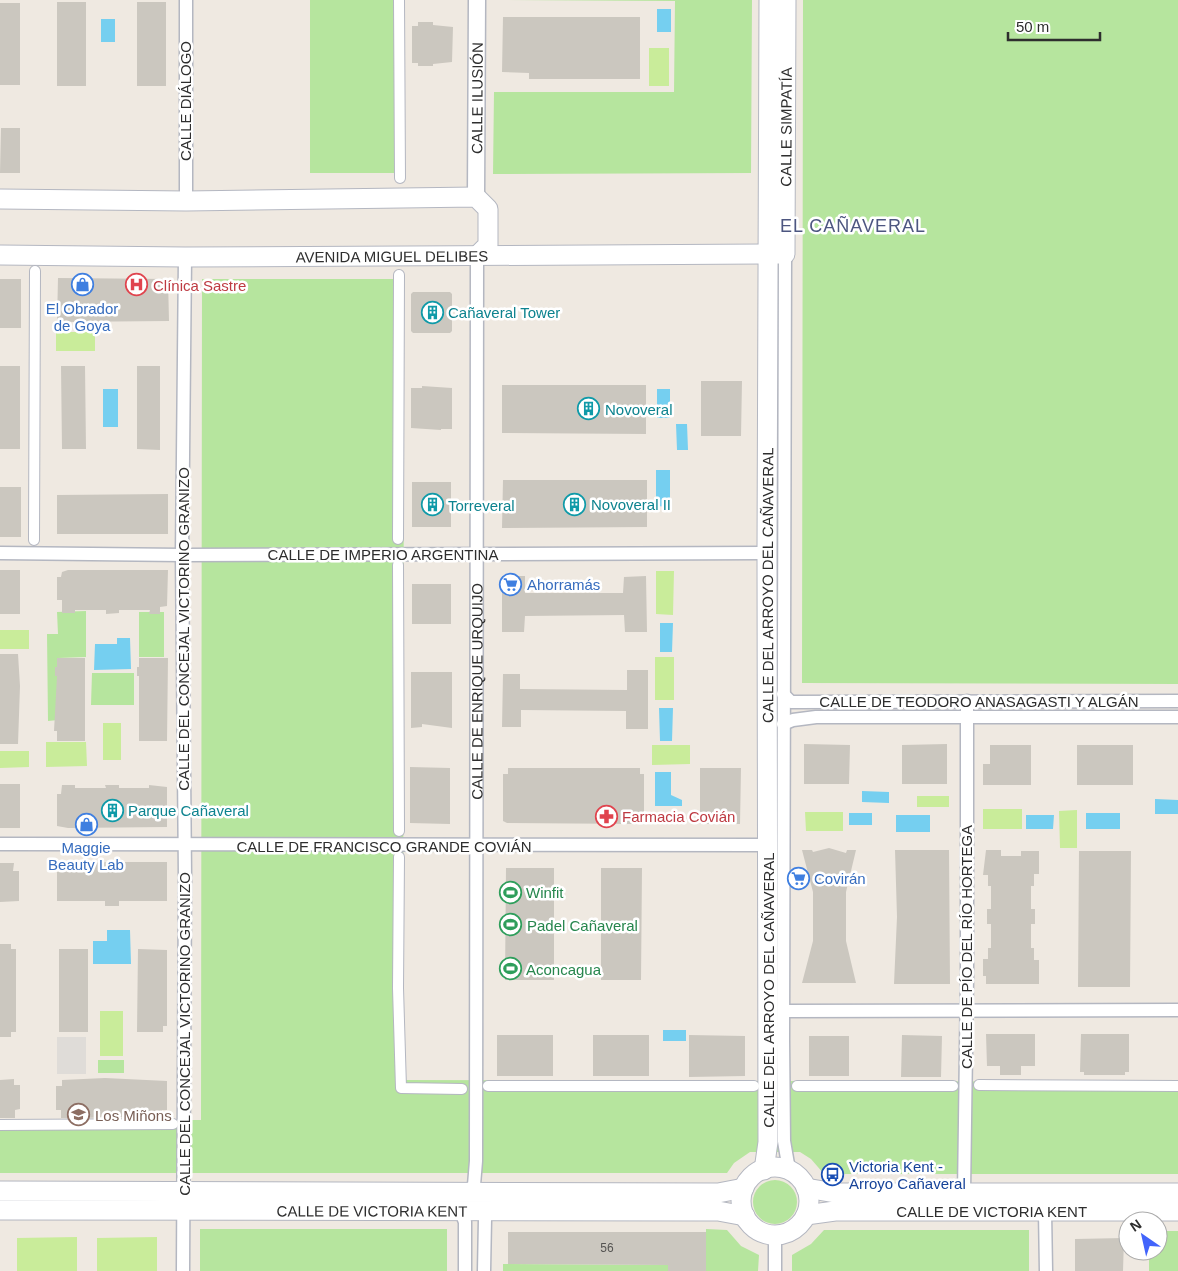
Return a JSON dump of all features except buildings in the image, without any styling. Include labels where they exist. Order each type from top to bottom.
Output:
[{"type":"main road","name":"CALLE DEL ARROYO DEL CAÑAVERAL","points":[[764,1170],[768,1142],[766,553],[777,254],[769,0]]},
{"type":"main road","name":"CALLE SIMPATÍA","points":[[777,254],[786,0]]},
{"type":"main road","points":[[0,199],[186,201],[476,197],[488,209],[488,245],[476,256]]},
{"type":"main road","name":"AVENIDA MIGUEL DELIBES","points":[[0,255],[185,257],[777,254]]},
{"type":"main road","points":[[780,1168],[789,1170],[799,1178],[806,1188],[809,1202],[806,1215],[790,1232],[775,1235],[760,1232],[745,1216],[742,1198],[744,1188],[752,1177],[764,1170],[780,1168]]},
{"type":"main road","name":"CALLE DE VICTORIA KENT","points":[[0,1210],[183,1211],[718,1193],[744,1188]]},
{"type":"main road","name":"CALLE DE VICTORIA KENT","points":[[806,1188],[835,1193],[1178,1193]]},
{"type":"main road","name":"CALLE DE VICTORIA KENT","points":[[0,1192],[184,1192],[463,1201],[488,1210],[718,1211],[745,1216]]},
{"type":"main road","name":"CALLE DE VICTORIA KENT","points":[[806,1215],[835,1211],[1178,1212]]},
{"type":"street","name":"CALLE DIÁLOGO","points":[[186,0],[186,201]]},
{"type":"street","points":[[399,0],[400,178]]},
{"type":"street","name":"CALLE ILUSIÓN","points":[[476,0],[476,197]]},
{"type":"street","name":"CALLE DEL ARROYO DEL CAÑAVERAL","points":[[777,254],[783,694],[784,1141],[789,1170]]},
{"type":"street","name":"CALLE DE ENRIQUE URQUIJO","points":[[463,1201],[474,1185],[476,1161],[476,256]]},
{"type":"street","name":"CALLE DEL CONCEJAL VICTORINO GRANIZO","points":[[183,1271],[184,846],[182,555],[185,257]]},
{"type":"street","points":[[34,540],[35,271]]},
{"type":"street","points":[[398,539],[399,275]]},
{"type":"street","name":"CALLE DE IMPERIO ARGENTINA","points":[[0,553],[182,555],[766,553]]},
{"type":"street","points":[[398,565],[399,831]]},
{"type":"street","name":"CALLE DE TEODORO ANASAGASTI Y ALGÁN","points":[[783,694],[791,702],[1178,701]]},
{"type":"street","name":"CALLE DE PÍO DEL RÍO HORTEGA","points":[[964,1193],[966,701]]},
{"type":"street","name":"CALLE DE TEODORO ANASAGASTI Y ALGÁN","points":[[783,724],[793,720],[816,717],[1178,718]]},
{"type":"street","name":"CALLE DE FRANCISCO GRANDE COVIÁN","points":[[0,844],[184,846],[768,845]]},
{"type":"street","points":[[399,857],[398,988],[401,1088],[462,1089]]},
{"type":"street","points":[[784,1010],[1178,1010]]},
{"type":"street","points":[[979,1085],[1178,1086]]},
{"type":"street","points":[[488,1086],[754,1086]]},
{"type":"street","points":[[797,1086],[952,1086]]},
{"type":"street","points":[[0,1125],[173,1124]]},
{"type":"street","points":[[463,1201],[465,1271]]},
{"type":"street","points":[[484,1271],[485,1219],[488,1210]]},
{"type":"street","points":[[1045,1211],[1046,1271]]},
{"type":"street","points":[[775,1235],[775,1271]]},
{"type":"green space","points":[[310,0],[405,0],[405,173],[310,173]]},
{"type":"green space","points":[[494,0],[752,0],[751,173],[493,174],[494,92],[674,92],[675,1]]},
{"type":"green space","points":[[803,0],[1178,0],[1178,684],[802,683]]},
{"type":"green space","points":[[649,48],[669,48],[669,86],[649,86]]},
{"type":"green space","points":[[202,279],[404,279],[403,1080],[1178,1082],[1178,1174],[824,1174],[811,1159],[800,1152],[750,1152],[734,1163],[727,1173],[0,1173],[0,1120],[201,1120]]},
{"type":"green space","points":[[56,332],[95,332],[95,351],[56,351]]},
{"type":"green space","points":[[656,571],[674,571],[673,615],[656,614]]},
{"type":"green space","points":[[86,611],[86,657],[58,658],[58,720],[48,721],[47,634],[58,634],[57,612]]},
{"type":"green space","points":[[139,612],[164,612],[164,657],[139,657]]},
{"type":"green space","points":[[0,630],[29,630],[29,649],[0,649]]},
{"type":"green space","points":[[655,657],[674,657],[674,700],[655,700]]},
{"type":"green space","points":[[92,673],[134,673],[134,705],[91,705]]},
{"type":"green space","points":[[103,723],[121,723],[121,760],[103,760]]},
{"type":"green space","points":[[46,742],[86,742],[87,766],[46,767]]},
{"type":"green space","points":[[652,745],[690,745],[690,764],[652,765]]},
{"type":"green space","points":[[0,751],[29,751],[29,767],[0,768]]},
{"type":"green space","points":[[917,796],[949,796],[949,807],[917,807]]},
{"type":"green space","points":[[983,809],[1022,809],[1022,829],[983,829]]},
{"type":"green space","points":[[1077,810],[1077,848],[1060,848],[1059,811]]},
{"type":"green space","points":[[805,812],[843,812],[843,831],[806,831]]},
{"type":"green space","points":[[100,1011],[123,1011],[123,1056],[100,1056]]},
{"type":"green space","points":[[98,1060],[124,1060],[124,1073],[98,1073]]},
{"type":"green space","points":[[775,1180],[787,1184],[793,1190],[797,1202],[793,1214],[787,1220],[775,1224],[763,1220],[757,1214],[753,1202],[757,1190],[763,1184]]},
{"type":"green space","points":[[200,1229],[447,1229],[447,1271],[200,1271]]},
{"type":"green space","points":[[706,1229],[727,1230],[741,1246],[759,1255],[758,1271],[706,1271]]},
{"type":"green space","points":[[824,1230],[1029,1230],[1029,1271],[792,1271],[792,1255],[811,1244]]},
{"type":"green space","points":[[1168,1231],[1178,1231],[1178,1271],[1149,1271],[1149,1261],[1168,1261]]},
{"type":"green space","points":[[77,1237],[77,1271],[17,1271],[17,1238]]},
{"type":"green space","points":[[157,1237],[157,1271],[97,1271],[97,1238]]},
{"type":"green space","points":[[503,1264],[668,1265],[668,1271],[503,1271]]},
{"type":"shaded area","points":[[57,1037],[86,1037],[86,1074],[57,1074]]},
{"type":"water","points":[[657,9],[671,9],[671,32],[657,32]]},
{"type":"water","points":[[101,19],[115,19],[115,42],[101,42]]},
{"type":"water","points":[[103,389],[118,389],[118,427],[103,427]]},
{"type":"water","points":[[657,389],[670,389],[670,418],[657,418]]},
{"type":"water","points":[[676,424],[687,424],[688,450],[677,450]]},
{"type":"water","points":[[656,470],[670,470],[670,507],[656,506]]},
{"type":"water","points":[[660,623],[673,623],[672,652],[660,652]]},
{"type":"water","points":[[117,638],[130,638],[131,669],[94,670],[95,644],[117,644]]},
{"type":"water","points":[[659,708],[673,708],[672,741],[660,741]]},
{"type":"water","points":[[655,772],[671,772],[671,795],[682,800],[682,806],[655,806]]},
{"type":"water","points":[[862,791],[889,792],[889,803],[862,802]]},
{"type":"water","points":[[1155,799],[1178,800],[1178,814],[1155,814]]},
{"type":"water","points":[[849,813],[872,813],[872,825],[849,825]]},
{"type":"water","points":[[1086,813],[1120,813],[1120,829],[1086,829]]},
{"type":"water","points":[[896,815],[930,815],[930,832],[896,832]]},
{"type":"water","points":[[1026,815],[1054,815],[1053,829],[1026,829]]},
{"type":"water","points":[[107,930],[130,930],[131,964],[93,964],[93,941],[107,941]]},
{"type":"water","points":[[663,1030],[686,1030],[686,1041],[663,1041]]},
{"type":"place","name":"El Obrador de Goya","points":[[82,285]]},
{"type":"place","name":"Clínica Sastre","points":[[137,285]]},
{"type":"place","name":"Cañaveral Tower","points":[[432,312]]},
{"type":"place","name":"Novoveral","points":[[589,409]]},
{"type":"place","name":"Novoveral II","points":[[575,504]]},
{"type":"place","name":"Torreveral","points":[[432,505]]},
{"type":"place","name":"Ahorramás","points":[[511,584]]},
{"type":"place","name":"Parque Cañaveral","points":[[112,810]]},
{"type":"place","name":"Farmacia Covián","points":[[606,816]]},
{"type":"place","name":"Maggie Beauty Lab","points":[[86,824]]},
{"type":"place","name":"Covirán","points":[[798,878]]},
{"type":"place","name":"Winfit","points":[[510,892]]},
{"type":"place","name":"Padel Cañaveral","points":[[511,925]]},
{"type":"place","name":"Aconcagua","points":[[510,969]]},
{"type":"place","name":"Los Miñons","points":[[79,1115]]},
{"type":"place","name":"Victoria Kent - Arroyo Cañaveral","points":[[833,1175]]},
{"type":"district","name":"EL CAÑAVERAL","points":[[853,226]]}]
